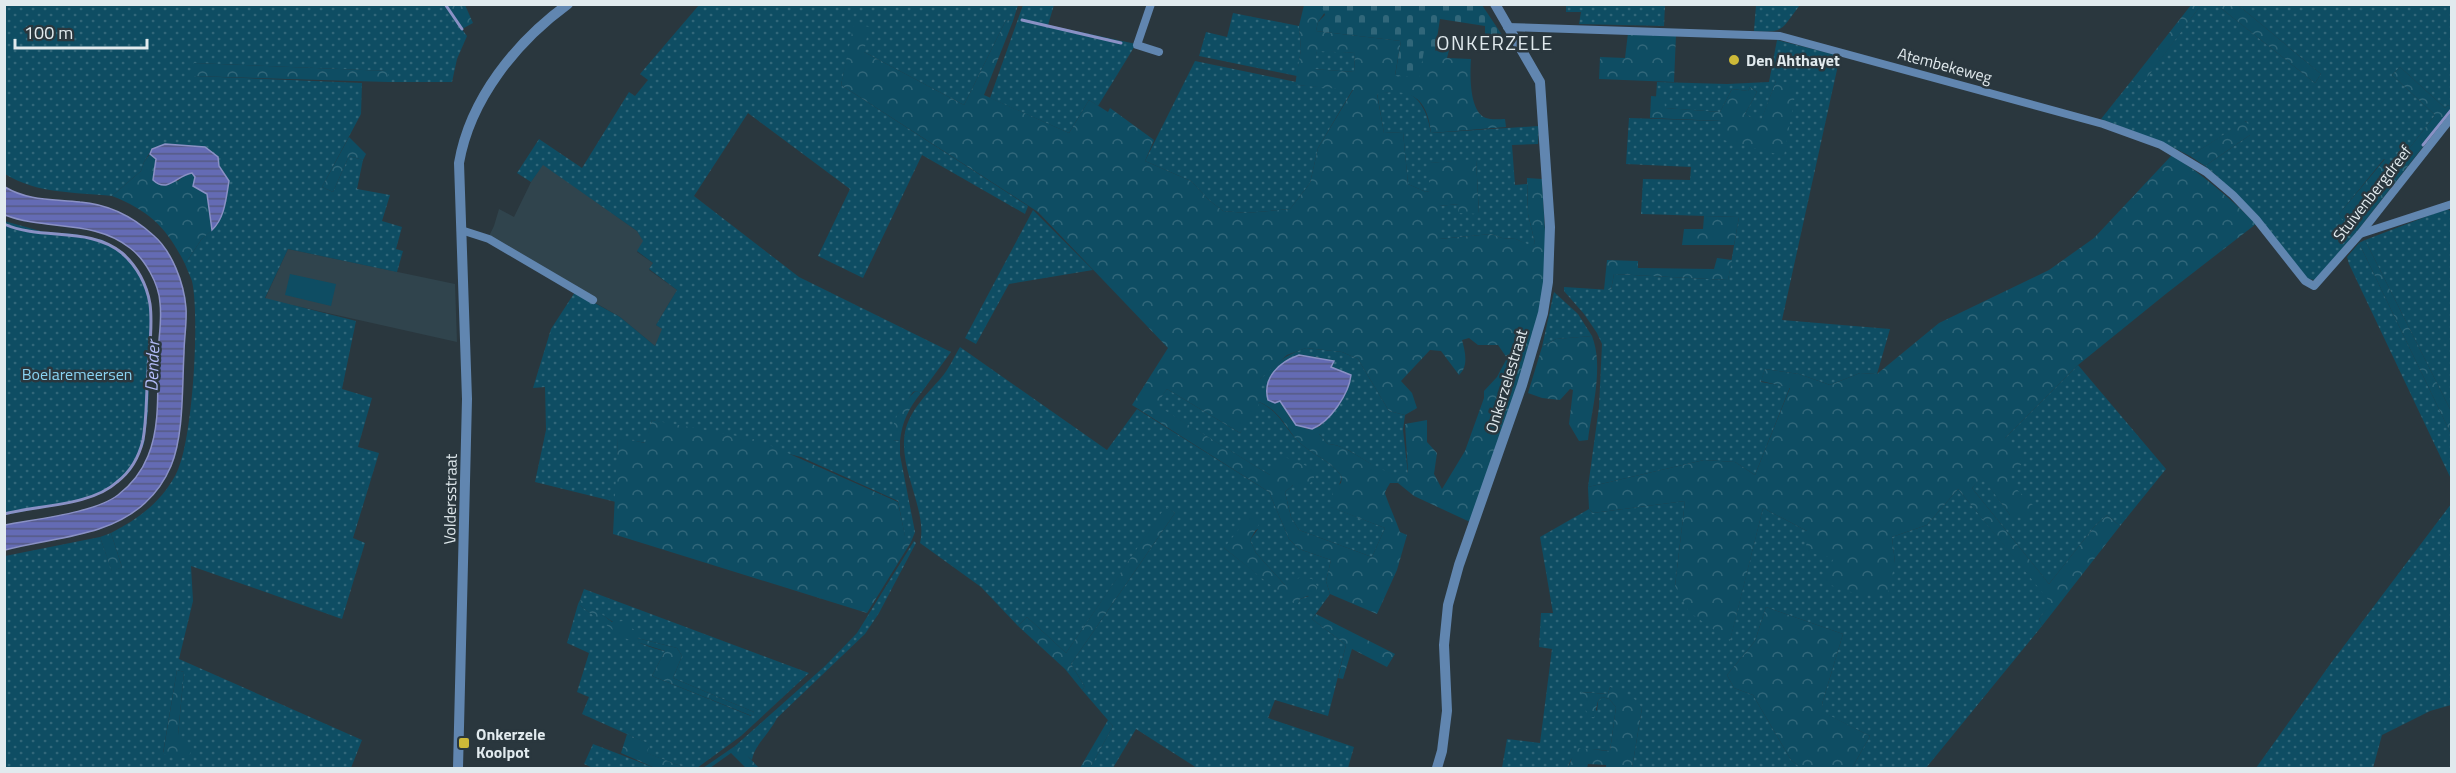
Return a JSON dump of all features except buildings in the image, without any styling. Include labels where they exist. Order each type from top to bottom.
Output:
[{"type":"street","name":"Voldersstraat","points":[[458,768],[467,399],[459,163],[463,141],[472,117],[499,74],[524,42],[568,4]]},
{"type":"street","points":[[1152,4],[1137,45],[1159,52]]},
{"type":"street","name":"Onkerzelestraat","points":[[1437,768],[1442,751],[1447,711],[1444,645],[1447,612],[1459,565],[1522,385],[1543,313],[1548,282],[1550,227],[1539,82],[1535,71],[1495,4]]},
{"type":"street","name":"Atembekeweg","points":[[1507,27],[1780,36],[2103,124],[2161,145],[2206,172],[2241,203],[2305,281],[2314,286]]},
{"type":"street","name":"Stuivenbergdreef","points":[[2314,286],[2360,234],[2451,117]]},
{"type":"street","points":[[2360,234],[2451,204]]},
{"type":"street","points":[[461,230],[489,239],[593,300]]},
{"type":"shaded area","points":[[543,164],[637,231],[644,241],[637,252],[653,263],[649,270],[677,290],[656,325],[663,329],[655,346],[620,317],[487,240],[499,209],[514,217],[531,182]]},
{"type":"shaded area","points":[[288,249],[455,284],[457,342],[265,299]]},
{"type":"green space","points":[[5,5],[444,5],[467,36],[457,59],[452,82],[388,82],[388,71],[194,63],[194,76],[362,83],[361,114],[322,187],[333,192],[349,156],[363,160],[357,189],[390,195],[382,221],[402,227],[396,249],[403,251],[397,272],[288,249],[265,298],[356,321],[342,389],[372,398],[358,447],[379,453],[353,538],[365,543],[342,619],[191,566],[193,601],[179,659],[362,740],[351,768],[5,768],[5,556],[100,537],[112,571],[122,567],[111,533],[139,516],[155,502],[169,486],[181,461],[190,411],[195,350],[194,298],[192,281],[185,264],[201,240],[217,225],[229,181],[219,166],[218,157],[205,147],[165,144],[152,149],[141,171],[112,196],[43,189],[17,181],[5,174]],"holes":[[[177,670],[184,672],[178,735],[163,753]]]},
{"type":"green space","points":[[444,5],[465,5],[473,23],[462,29]]},
{"type":"green space","points":[[699,5],[1018,5],[1013,21],[1006,20],[964,105],[864,52],[855,24],[841,85],[1028,206],[1025,214],[922,155],[863,278],[818,256],[850,189],[748,113],[694,196],[799,277],[951,352],[921,393],[913,392],[898,414],[893,440],[900,441],[900,455],[915,532],[911,542],[905,537],[898,501],[801,457],[652,420],[646,443],[618,438],[616,502],[535,482],[546,430],[545,387],[533,388],[551,329],[575,292],[620,317],[655,346],[662,329],[656,325],[677,290],[649,269],[653,263],[637,251],[643,241],[637,231],[543,165],[531,182],[517,173],[539,139],[582,168],[629,92],[635,96],[648,80],[640,74]]},
{"type":"green space","points":[[1023,5],[1054,5],[1048,25],[1136,44],[1098,106],[1089,100],[1069,133],[990,98]]},
{"type":"green space","points":[[1304,5],[1321,5],[1325,12],[1318,22],[1316,31],[1401,41],[1395,75],[1424,51],[1449,50],[1447,58],[1471,59],[1472,92],[1476,108],[1486,118],[1505,119],[1506,127],[1431,133],[1426,111],[1415,98],[1399,92],[1377,94],[1384,133],[1403,132],[1408,184],[1426,192],[1429,191],[1429,163],[1476,159],[1479,214],[1458,213],[1459,204],[1439,206],[1439,239],[1491,234],[1516,239],[1532,246],[1535,243],[1528,214],[1527,178],[1542,179],[1547,266],[1536,331],[1470,522],[1414,496],[1398,483],[1390,483],[1385,492],[1400,532],[1407,535],[1397,570],[1377,614],[1330,594],[1326,581],[1331,560],[1299,549],[1289,539],[1269,492],[1132,405],[1168,348],[1038,212],[841,85],[854,23],[869,27],[864,52],[964,105],[1006,20],[1013,21],[984,95],[1069,133],[1089,100],[1108,112],[1110,108],[1154,140],[1145,161],[1191,181],[1223,211],[1246,213],[1290,209],[1310,183],[1318,148],[1353,90],[1295,85],[1301,49],[1299,26]],"holes":[[[1317,51],[1355,53],[1354,72],[1314,69]],[[1469,338],[1478,345],[1498,345],[1507,358],[1497,377],[1484,391],[1484,398],[1465,451],[1442,489],[1434,474],[1437,453],[1427,442],[1427,420],[1405,424],[1408,473],[1398,474],[1378,468],[1348,450],[1328,444],[1319,434],[1319,427],[1307,429],[1291,420],[1280,400],[1268,400],[1266,390],[1260,390],[1260,379],[1287,355],[1306,348],[1342,352],[1358,359],[1389,411],[1405,415],[1417,408],[1412,393],[1401,381],[1430,350],[1441,351],[1459,375],[1465,363],[1462,340]],[[1167,389],[1240,433],[1257,410],[1259,402],[1271,409],[1301,444],[1332,466],[1342,477],[1341,483],[1333,490],[1330,507],[1385,528],[1372,557],[1299,530],[1291,517],[1285,492],[1293,485],[1308,485],[1314,479],[1314,469],[1280,455],[1270,475],[1156,405]]]},
{"type":"green space","points":[[1321,5],[1482,5],[1502,35],[1501,38],[1485,35],[1485,26],[1440,19],[1435,51],[1424,51],[1419,77],[1395,76],[1401,41],[1316,31],[1318,22],[1325,15]]},
{"type":"green space","points":[[1566,5],[1665,5],[1664,26],[1579,24],[1581,12],[1566,12]]},
{"type":"green space","points":[[1756,5],[1800,5],[1782,28],[1772,31],[1754,31]]},
{"type":"green space","points":[[2191,5],[2201,5],[2140,87],[2132,80]]},
{"type":"green space","points":[[2201,5],[2217,5],[2315,83],[2321,74],[2238,5],[2451,5],[2451,107],[2448,105],[2445,108],[2400,67],[2392,75],[2435,115],[2395,167],[2384,159],[2339,214],[2354,235],[2315,280],[2308,279],[2218,177],[2205,166],[2250,135],[2246,121],[2190,156],[2164,143],[2101,119],[2132,80],[2140,86]]},
{"type":"green space","points":[[2217,5],[2238,5],[2321,74],[2315,83]]},
{"type":"green space","points":[[1233,13],[1299,26],[1301,49],[1297,76],[1199,56],[1206,32],[1227,37]]},
{"type":"green space","points":[[1628,33],[1676,35],[1674,82],[1599,79],[1600,57],[1625,58]]},
{"type":"green space","points":[[1777,40],[1840,56],[1782,320],[1890,329],[1877,374],[1860,373],[1830,385],[1799,374],[1765,369],[1761,382],[1790,387],[1755,475],[1735,462],[1704,460],[1588,487],[1599,407],[1602,344],[1584,314],[1564,291],[1564,287],[1611,290],[1614,274],[1728,280],[1739,217],[1641,214],[1643,179],[1690,180],[1691,167],[1626,164],[1629,118],[1722,121],[1784,156],[1776,81],[1760,124],[1745,114],[1757,92],[1750,87],[1748,91],[1732,89],[1720,112],[1664,108],[1664,97],[1656,97],[1657,82],[1727,84],[1769,82]]},
{"type":"green space","points":[[1317,50],[1355,53],[1354,72],[1313,69]]},
{"type":"green space","points":[[1195,61],[1296,82],[1296,85],[1353,89],[1318,148],[1310,183],[1290,209],[1246,213],[1223,211],[1191,181],[1145,161]]},
{"type":"green space","points":[[194,63],[388,71],[388,82],[193,76]]},
{"type":"green space","points":[[2400,67],[2445,108],[2448,105],[2451,107],[2451,111],[2354,235],[2339,214],[2385,159],[2395,167],[2435,115],[2392,75]]},
{"type":"green space","points":[[1776,81],[1797,84],[1784,156],[1720,139],[1722,121],[1650,118],[1651,96],[1664,97],[1665,108],[1720,112],[1732,89],[1748,91],[1750,87],[1757,92],[1745,114],[1760,123]]},
{"type":"green space","points":[[1404,91],[1420,103],[1426,114],[1431,133],[1539,126],[1538,144],[1512,145],[1515,185],[1527,184],[1528,214],[1535,243],[1532,247],[1516,239],[1491,234],[1439,239],[1438,206],[1459,204],[1459,213],[1479,213],[1476,160],[1430,163],[1429,191],[1426,192],[1408,184],[1403,132],[1384,133],[1377,93]]},
{"type":"green space","points":[[2245,121],[2252,128],[2250,135],[2205,166],[2190,156]]},
{"type":"green space","points":[[349,137],[366,154],[363,160],[349,156],[333,192],[322,187]]},
{"type":"green space","points":[[150,154],[156,159],[153,180],[178,181],[185,174],[192,173],[195,177],[194,186],[207,194],[212,230],[201,240],[185,264],[171,240],[156,222],[137,208],[112,196],[141,171]]},
{"type":"green space","points":[[2172,155],[2216,187],[2256,224],[2078,365],[2005,438],[2026,459],[2007,480],[2035,507],[2031,513],[2025,516],[2010,515],[1982,477],[1972,488],[2049,584],[2094,527],[2107,515],[2120,526],[2042,626],[2039,619],[2051,603],[1958,489],[1927,525],[1892,537],[1895,563],[1888,593],[1846,591],[1823,580],[1834,558],[1806,552],[1807,531],[1763,508],[1730,641],[1689,612],[1675,586],[1685,501],[1593,513],[1589,509],[1588,487],[1704,460],[1735,462],[1755,475],[1790,388],[1761,381],[1765,369],[1799,374],[1830,385],[1860,373],[1877,374],[1939,323],[2049,270],[2094,238]]},
{"type":"green space","points":[[2446,209],[2451,211],[2451,411],[2365,240]]},
{"type":"green space","points":[[1033,210],[1093,270],[1009,284],[976,344],[965,338]]},
{"type":"green space","points":[[1704,216],[1739,217],[1734,245],[1682,245],[1684,229],[1703,229]]},
{"type":"green space","name":"Boelaremeersen","points":[[4,221],[44,232],[74,234],[103,240],[119,251],[138,270],[150,299],[151,335],[148,412],[144,444],[131,470],[111,488],[82,500],[5,515]]},
{"type":"green space","points":[[2365,240],[2451,411],[2451,434],[2359,243]]},
{"type":"green space","points":[[2359,243],[2451,434],[2451,479],[2349,264],[2347,257]]},
{"type":"green space","points":[[1717,258],[1732,260],[1728,280],[1614,274],[1611,290],[1604,290],[1607,260],[1638,261],[1638,268],[1714,269]]},
{"type":"green space","points":[[290,274],[336,284],[331,306],[285,295]]},
{"type":"green space","points":[[1554,292],[1578,314],[1592,336],[1556,339],[1542,347]]},
{"type":"green space","points":[[1592,336],[1597,361],[1596,388],[1588,440],[1579,441],[1569,424],[1573,390],[1570,389],[1560,400],[1542,398],[1528,393],[1542,347],[1556,339]]},
{"type":"green space","points":[[960,347],[1107,450],[1137,409],[1269,492],[1289,539],[1299,549],[1331,560],[1326,581],[1330,594],[1312,619],[1346,645],[1328,716],[1275,700],[1268,718],[1354,747],[1348,768],[1197,768],[1136,729],[1113,768],[1090,768],[1113,726],[1082,690],[1085,687],[1071,664],[1175,513],[1166,507],[1066,653],[1027,617],[1018,626],[981,587],[920,543],[920,517],[906,460],[905,432],[915,410],[949,367]],"holes":[[[1258,529],[1250,540],[1256,553],[1285,585],[1309,596],[1300,599],[1297,605],[1224,548]]]},
{"type":"green space","points":[[1306,348],[1342,352],[1358,359],[1389,411],[1405,415],[1403,430],[1408,474],[1398,475],[1378,468],[1348,450],[1328,444],[1319,434],[1319,427],[1325,421],[1333,361],[1304,356],[1292,359],[1273,377],[1266,390],[1260,391],[1260,379],[1286,357]]},
{"type":"green space","points":[[2078,365],[2166,469],[2120,526],[2107,515],[2094,527],[2049,584],[1972,488],[1982,476],[2010,515],[2034,507],[2006,480],[2005,438]]},
{"type":"green space","points":[[1167,389],[1240,433],[1259,402],[1271,409],[1301,444],[1332,466],[1342,477],[1331,507],[1385,528],[1372,557],[1299,530],[1291,517],[1285,492],[1293,485],[1270,475],[1155,405]]},
{"type":"green space","points":[[916,391],[921,393],[907,415],[900,441],[893,440],[895,420],[907,400]]},
{"type":"green space","points":[[652,420],[758,440],[898,502],[905,536],[911,542],[867,613],[613,534],[618,437],[645,443]]},
{"type":"green space","points":[[1958,489],[2052,603],[2039,619],[2042,626],[1926,768],[1852,768],[1870,736],[1824,713],[1822,704],[1843,634],[1766,607],[1755,641],[1727,675],[1734,688],[1753,695],[1791,760],[1801,768],[1632,768],[1642,708],[1610,687],[1608,694],[1582,692],[1597,711],[1598,701],[1602,697],[1609,699],[1616,707],[1610,751],[1590,750],[1579,753],[1570,761],[1568,768],[1502,768],[1507,739],[1540,743],[1552,649],[1539,647],[1541,613],[1553,613],[1540,537],[1589,509],[1593,513],[1685,501],[1675,586],[1730,640],[1763,508],[1807,531],[1895,563],[1892,537],[1927,525]]},
{"type":"green space","points":[[2451,504],[2451,705],[2430,711],[2382,735],[2373,768],[2256,768],[2331,663]]},
{"type":"green space","points":[[1166,506],[1175,513],[1071,664],[1085,687],[1082,690],[1065,669],[1018,626],[1027,617],[1066,653]]},
{"type":"green space","points":[[1251,514],[1259,524],[1250,540],[1256,553],[1285,585],[1301,577],[1312,579],[1318,587],[1315,593],[1300,599],[1297,606],[1224,548]]},
{"type":"green space","points":[[111,533],[122,567],[112,572],[100,537]]},
{"type":"green space","points":[[914,541],[916,543],[879,613],[865,634],[777,718],[756,749],[752,760],[735,746],[825,666],[857,633]]},
{"type":"green space","points":[[584,589],[809,673],[741,736],[697,768],[686,768],[646,753],[649,744],[582,714],[589,697],[577,692],[589,653],[567,643],[578,604],[630,638],[665,651],[652,676],[751,716],[754,712],[673,678],[682,656],[677,648],[637,638],[580,600]]},
{"type":"green space","points":[[580,600],[612,622],[623,621],[637,632],[637,638],[677,648],[682,656],[673,678],[754,712],[752,716],[652,676],[665,651],[624,638],[578,604]]},
{"type":"green space","points":[[1766,607],[1843,634],[1822,704],[1825,713],[1870,736],[1852,768],[1801,768],[1791,760],[1753,695],[1734,688],[1727,675],[1755,641]]},
{"type":"green space","points":[[1316,614],[1395,654],[1387,667],[1352,649],[1343,679],[1338,678],[1346,645],[1312,619]]},
{"type":"green space","points":[[177,670],[184,672],[178,735],[187,741],[192,749],[188,758],[163,754]]},
{"type":"green space","points":[[1610,687],[1628,694],[1642,708],[1632,768],[1606,768],[1606,765],[1588,764],[1587,768],[1568,768],[1576,748],[1610,751],[1616,707],[1609,699],[1602,697],[1598,701],[1594,717],[1590,717],[1585,709],[1581,692],[1608,694]]},
{"type":"green space","points":[[1108,720],[1113,726],[1090,768],[1080,768]]},
{"type":"green space","points":[[627,734],[650,744],[647,753],[686,768],[655,768],[621,753]]},
{"type":"green space","points":[[593,744],[655,768],[593,768],[584,764]]},
{"type":"green space","points":[[735,746],[739,747],[759,768],[746,768],[731,753],[710,768],[703,768]]},
{"type":"water","points":[[165,144],[205,147],[218,157],[219,166],[229,181],[220,220],[212,230],[207,194],[193,186],[195,177],[192,173],[163,185],[153,180],[156,159],[150,154],[152,149]]},
{"type":"water","name":"Dender","points":[[5,187],[32,197],[100,205],[137,222],[160,242],[176,268],[183,288],[186,314],[182,411],[178,440],[171,466],[156,491],[130,515],[114,523],[78,535],[5,550],[5,525],[80,511],[108,501],[132,482],[139,472],[148,456],[155,431],[161,315],[154,280],[146,265],[130,248],[101,233],[21,220],[5,215]]},
{"type":"water","points":[[1299,355],[1334,361],[1331,367],[1351,375],[1347,390],[1338,406],[1332,414],[1312,429],[1296,425],[1280,401],[1275,403],[1268,400],[1268,385],[1274,372],[1285,362]]},
{"type":"waterway","points":[[445,4],[462,29]]},
{"type":"waterway","points":[[1022,20],[1121,43]]},
{"type":"waterway","points":[[2423,145],[2452,109]]},
{"type":"waterway","points":[[4,224],[34,232],[95,239],[122,253],[137,270],[144,283],[149,297],[151,321],[143,440],[130,469],[117,482],[93,496],[64,504],[4,514]]},
{"type":"place","name":"Den Ahthayet","points":[[1734,60]]},
{"type":"place","name":"Onkerzele Koolpot","points":[[464,743]]},
{"type":"district","name":"ONKERZELE","points":[[1495,42]]}]
